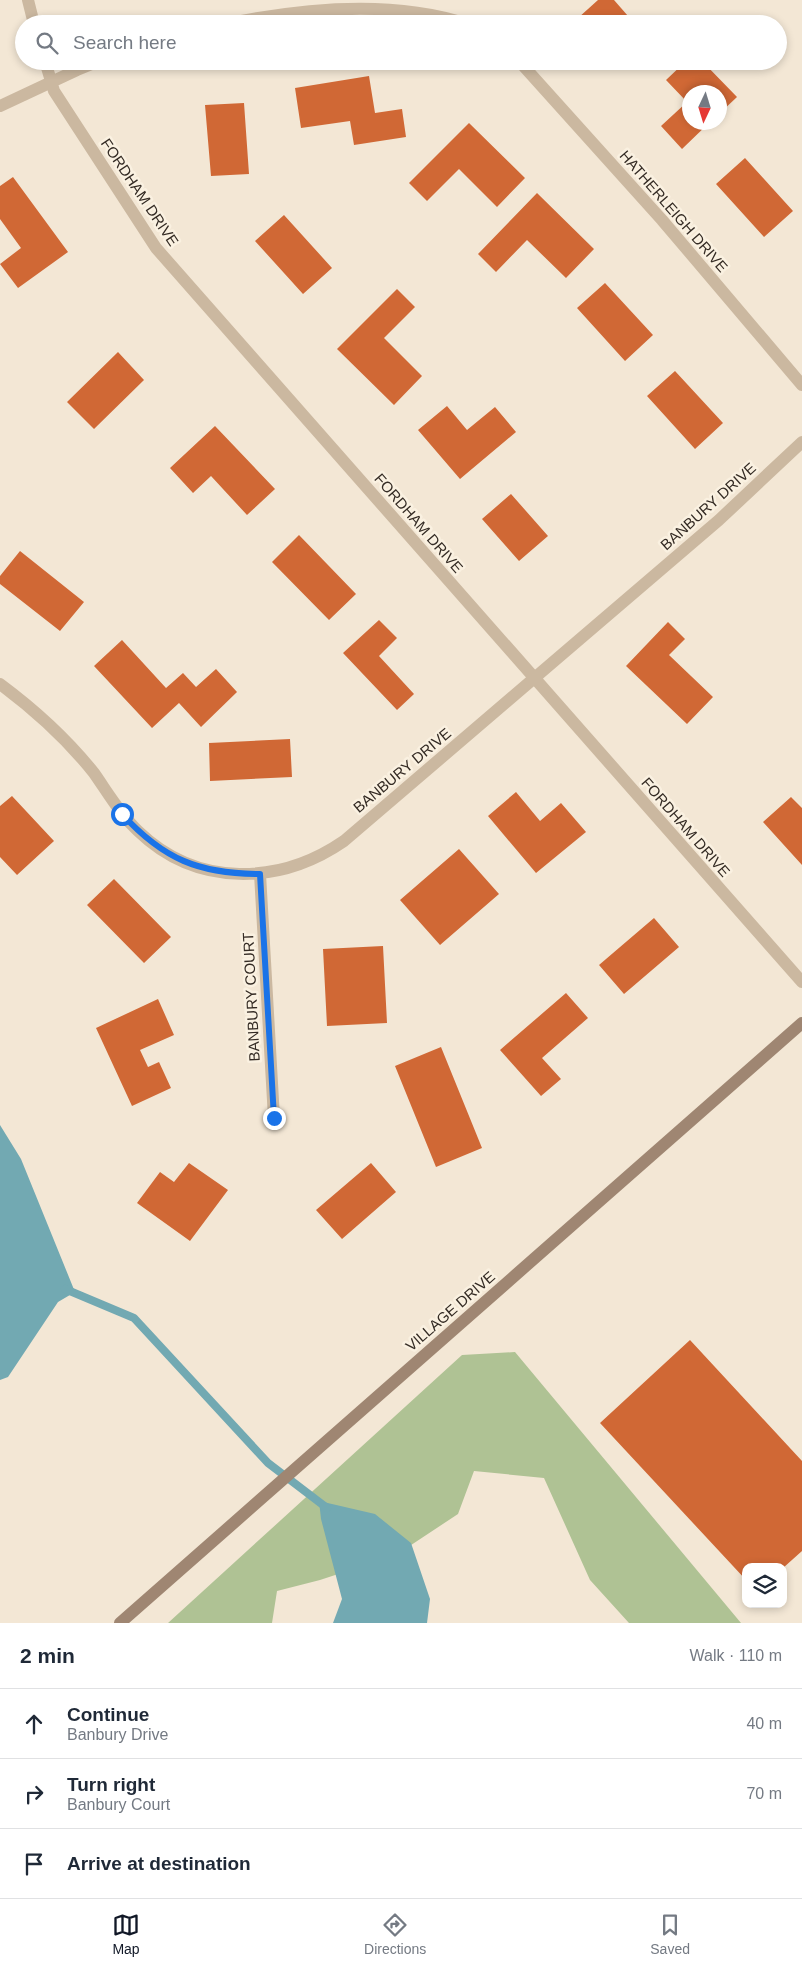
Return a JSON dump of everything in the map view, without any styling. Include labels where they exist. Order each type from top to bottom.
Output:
[{"type":"main road","name":"VILLAGE DRIVE","points":[[120,1623],[802,1023]]},
{"type":"street","points":[[28,0],[32,15]]},
{"type":"street","points":[[267,15],[285,11],[370,1],[398,3],[432,9],[446,15]]},
{"type":"street","name":"FORDHAM DRIVE","points":[[47,70],[54,91],[156,248],[802,982]]},
{"type":"street","points":[[0,106],[78,70]]},
{"type":"street","name":"HATHERLEIGH DRIVE","points":[[527,70],[662,220],[802,384]]},
{"type":"street","name":"BANBURY DRIVE","points":[[0,684],[60,735],[93,773],[122,814],[159,849],[184,862],[233,874],[260,874],[284,870],[326,854],[344,841],[719,520],[802,442]]},
{"type":"street","name":"BANBURY COURT","points":[[260,874],[274,1118]]},
{"type":"green space","points":[[515,1352],[741,1623],[629,1623],[590,1580],[544,1478],[474,1471],[458,1514],[396,1555],[320,1580],[277,1591],[272,1623],[168,1623],[462,1355]]},
{"type":"water","points":[[0,1125],[21,1159],[75,1292],[58,1302],[8,1377],[0,1380]]},
{"type":"water","points":[[319,1501],[375,1514],[411,1543],[430,1599],[427,1623],[333,1623],[342,1599],[321,1519]]},
{"type":"building","points":[[598,0],[614,0],[627,15],[581,15]]},
{"type":"building","points":[[677,70],[711,70],[725,85],[682,85],[682,97],[666,80]]},
{"type":"building","points":[[369,76],[375,113],[402,109],[406,137],[354,145],[350,121],[301,128],[295,88]]},
{"type":"building","points":[[727,87],[737,97],[727,106]]},
{"type":"building","points":[[244,103],[249,174],[211,176],[205,105]]},
{"type":"building","points":[[682,107],[682,130],[702,130],[682,149],[661,126]]},
{"type":"building","points":[[469,123],[525,178],[497,207],[459,169],[427,201],[409,183]]},
{"type":"building","points":[[745,158],[793,211],[764,237],[716,184]]},
{"type":"building","points":[[13,177],[68,252],[18,288],[0,264],[21,248],[0,219],[0,186]]},
{"type":"building","points":[[537,193],[594,249],[566,278],[527,240],[496,272],[478,254]]},
{"type":"building","points":[[284,215],[332,268],[303,294],[255,241]]},
{"type":"building","points":[[605,283],[653,335],[625,361],[577,308]]},
{"type":"building","points":[[397,289],[415,307],[384,338],[422,376],[394,405],[337,349]]},
{"type":"building","points":[[118,352],[144,380],[94,429],[67,402]]},
{"type":"building","points":[[675,371],[723,423],[695,449],[647,396]]},
{"type":"building","points":[[447,406],[467,430],[495,407],[516,432],[460,479],[418,430]]},
{"type":"building","points":[[215,426],[275,489],[247,515],[211,476],[193,493],[170,468]]},
{"type":"building","points":[[511,494],[548,536],[519,561],[482,519]]},
{"type":"building","points":[[299,535],[356,594],[329,620],[272,562]]},
{"type":"building","points":[[20,551],[84,602],[60,631],[0,584],[0,576]]},
{"type":"building","points":[[379,620],[397,638],[379,656],[414,694],[397,710],[343,653]]},
{"type":"building","points":[[668,622],[685,639],[669,655],[713,697],[687,724],[626,666]]},
{"type":"building","points":[[122,640],[166,688],[183,673],[196,687],[216,669],[237,692],[201,727],[179,703],[152,728],[94,666]]},
{"type":"building","points":[[290,739],[292,777],[210,781],[209,743]]},
{"type":"building","points":[[516,792],[540,821],[561,803],[586,832],[536,873],[488,816]]},
{"type":"building","points":[[12,796],[54,841],[17,875],[0,857],[0,806]]},
{"type":"building","points":[[791,797],[802,808],[802,865],[763,822]]},
{"type":"building","points":[[459,849],[499,894],[440,945],[400,900]]},
{"type":"building","points":[[114,879],[171,937],[144,963],[87,905]]},
{"type":"building","points":[[654,918],[679,947],[624,994],[599,965]]},
{"type":"building","points":[[383,946],[387,1023],[327,1026],[323,949]]},
{"type":"building","points":[[566,993],[588,1018],[542,1058],[561,1079],[541,1096],[500,1050]]},
{"type":"building","points":[[158,999],[174,1035],[140,1050],[148,1067],[159,1062],[171,1088],[132,1106],[96,1028]]},
{"type":"building","points":[[441,1047],[482,1148],[436,1167],[395,1066]]},
{"type":"building","points":[[189,1163],[228,1190],[190,1241],[137,1203],[160,1172],[174,1182]]},
{"type":"building","points":[[371,1163],[396,1192],[342,1239],[316,1210]]},
{"type":"building","points":[[690,1340],[802,1461],[802,1551],[787,1564],[742,1563],[742,1576],[600,1423]]},
{"type":"waterway","points":[[65,1289],[134,1318],[268,1463],[327,1508]]},
{"type":"route","points":[[122,814],[159,849],[184,862],[233,874],[260,874],[274,1118]]}]
